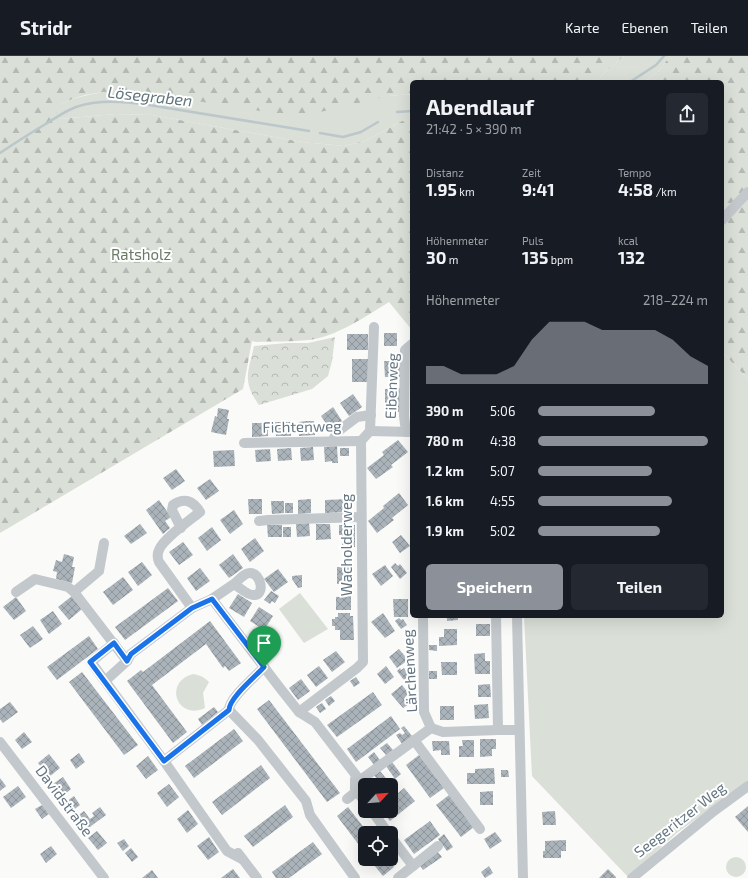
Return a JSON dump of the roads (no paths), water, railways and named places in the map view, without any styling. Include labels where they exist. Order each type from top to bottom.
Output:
[{"type":"street","points":[[724,218],[748,192]]},
{"type":"street","points":[[361,441],[370,431],[374,328]]},
{"type":"street","name":"Eibenweg","points":[[409,432],[404,416],[405,350],[410,346]]},
{"type":"street","points":[[332,442],[337,432],[357,417],[371,415]]},
{"type":"street","points":[[370,431],[409,432]]},
{"type":"street","name":"Fichtenweg","points":[[244,443],[361,441]]},
{"type":"street","name":"Wacholderweg","points":[[299,712],[363,662],[361,441]]},
{"type":"street","points":[[259,521],[361,518]]},
{"type":"street","points":[[181,528],[164,541],[159,548],[157,555],[159,562],[192,608]]},
{"type":"street","points":[[74,592],[99,571],[104,543]]},
{"type":"street","points":[[16,592],[35,579],[68,587],[74,592],[127,661]]},
{"type":"street","points":[[105,681],[127,661],[131,654],[192,608],[212,599],[234,584]]},
{"type":"street","points":[[212,599],[299,712],[315,722],[358,784]]},
{"type":"street","name":"Lärchenweg","points":[[423,618],[424,712],[431,728],[443,732],[519,730]]},
{"type":"street","points":[[496,618],[498,730]]},
{"type":"street","points":[[518,618],[523,878]]},
{"type":"street","points":[[114,643],[90,662],[164,761],[227,851],[242,859],[257,878]]},
{"type":"street","points":[[164,761],[229,710],[229,705],[234,698],[264,667]]},
{"type":"street","points":[[229,710],[258,740],[306,802],[310,815],[355,878]]},
{"type":"street","points":[[372,778],[414,740],[431,728]]},
{"type":"street","points":[[414,740],[480,829]]},
{"type":"street","name":"Davidstraße","points":[[0,742],[104,878]]},
{"type":"street","name":"Seegeritzer Weg","points":[[632,878],[714,811],[748,786]]},
{"type":"street","points":[[347,800],[358,791]]},
{"type":"street","points":[[398,846],[413,866]]},
{"type":"street","points":[[398,878],[438,846]]},
{"type":"waterway","name":"Lösegraben","points":[[633,80],[656,65],[664,56]]},
{"type":"waterway","name":"Lösegraben","points":[[0,153],[60,115],[76,107],[85,104],[103,102],[122,102],[149,105],[309,131]]},
{"type":"waterway","name":"Lösegraben","points":[[397,112],[410,111]]},
{"type":"waterway","name":"Lösegraben","points":[[320,133],[343,137],[361,132],[378,122]]},
{"type":"park label","name":"Ratsholz","points":[[141,255]]}]
